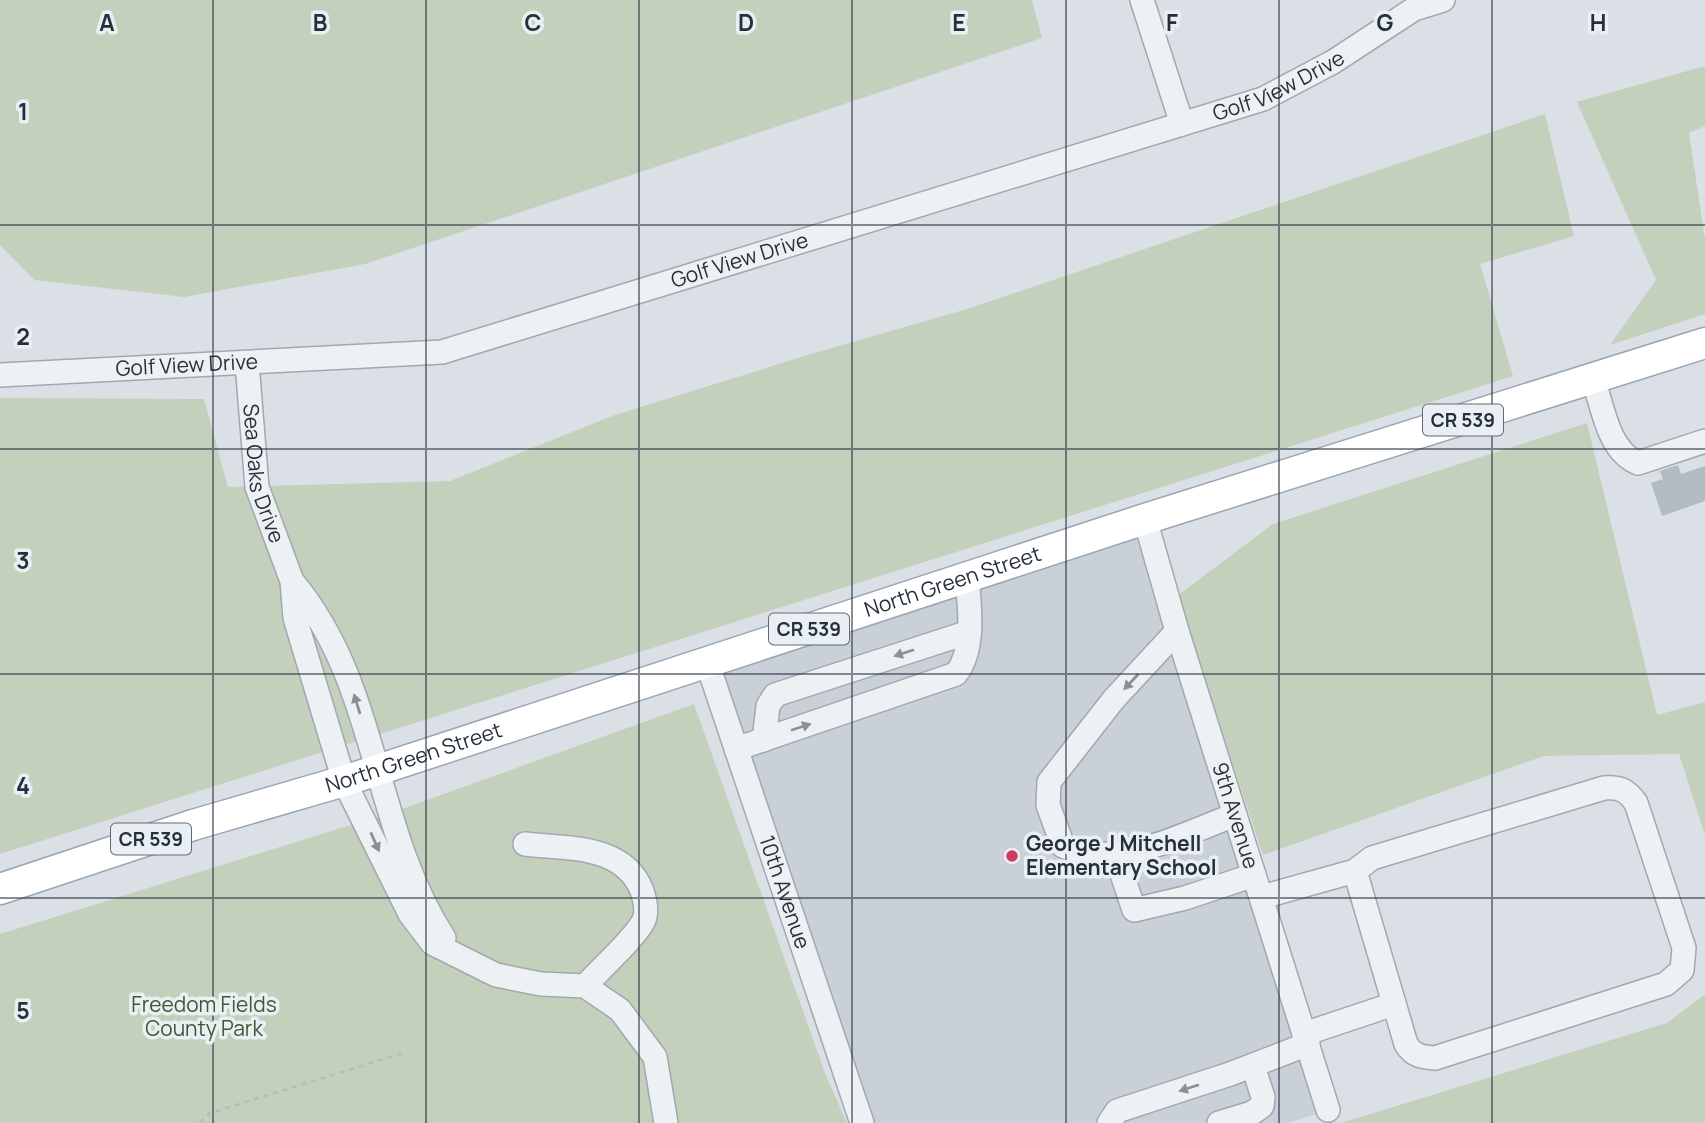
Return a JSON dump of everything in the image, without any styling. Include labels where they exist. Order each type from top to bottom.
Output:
[{"type":"main road","name":"North Green Street","points":[[0,889],[192,825],[344,781],[1145,519],[1704,345]]},
{"type":"street","points":[[1142,0],[1182,124]]},
{"type":"street","name":"Golf View Drive","points":[[0,375],[442,352],[1263,99],[1333,62],[1414,9],[1443,0]]},
{"type":"street","name":"Sea Oaks Drive","points":[[247,363],[257,487],[292,580],[295,618],[344,781],[410,914],[432,943],[496,975],[541,984],[585,986]]},
{"type":"street","points":[[1593,379],[1617,449],[1628,459],[1638,463],[1705,441]]},
{"type":"street","name":"9th Avenue","points":[[1145,519],[1177,631],[1328,1110]]},
{"type":"street","points":[[736,749],[949,678],[962,666],[969,632],[967,578]]},
{"type":"street","name":"Sea Oaks Drive","points":[[292,580],[310,602],[344,661],[400,850],[412,881],[455,955]]},
{"type":"street","points":[[1177,631],[1114,699],[1049,782],[1048,805],[1063,846],[1079,853],[1136,851],[1235,815]]},
{"type":"street","points":[[764,740],[768,706],[775,695],[969,632]]},
{"type":"street","name":"10th Avenue","points":[[707,662],[862,1123]]},
{"type":"street","points":[[1262,897],[1355,871],[1372,858],[1618,787],[1630,793],[1636,803],[1684,948],[1682,970],[1666,984],[1435,1058],[1420,1057],[1410,1052],[1355,871]]},
{"type":"street","points":[[525,844],[601,853],[623,863],[639,882],[646,902],[644,921],[585,986],[620,1010],[655,1057],[666,1123]]},
{"type":"street","points":[[1115,853],[1134,910],[1185,898],[1254,874]]},
{"type":"street","points":[[1109,1123],[1117,1111],[1253,1066],[1306,1039],[1394,1004]]},
{"type":"street","points":[[1219,1123],[1252,1113],[1262,1106],[1263,1097],[1253,1066]]},
{"type":"path","points":[[200,1123],[210,1113],[403,1053]]},
{"type":"shaded area","name":"George J Mitchell Elementary School","points":[[1145,519],[1328,1110],[1288,1123],[866,1123],[711,661]]},
{"type":"green space","points":[[0,0],[1032,0],[1042,38],[365,264],[184,297],[34,280],[0,245]]},
{"type":"green space","points":[[1705,66],[1705,126],[1689,133],[1705,239],[1705,314],[1610,345],[1656,280],[1577,102]]},
{"type":"green space","points":[[1545,114],[1574,236],[1480,264],[1513,376],[0,854],[0,398],[204,399],[228,487],[450,481],[612,416],[967,309]]},
{"type":"green space","points":[[1587,423],[1657,715],[1705,702],[1705,835],[1679,754],[1544,756],[1263,855],[1177,596],[1273,524]]},
{"type":"green space","name":"Freedom Fields County Park","points":[[694,704],[825,1073],[847,1123],[0,1123],[0,934],[402,809]]},
{"type":"green space","points":[[1705,994],[1705,1123],[1341,1123],[1667,1023]]},
{"type":"building","points":[[1678,465],[1681,474],[1705,466],[1705,501],[1662,516],[1651,483],[1663,479],[1660,471]]},
{"type":"place","name":"George J Mitchell Elementary School","points":[[1012,856]]}]
